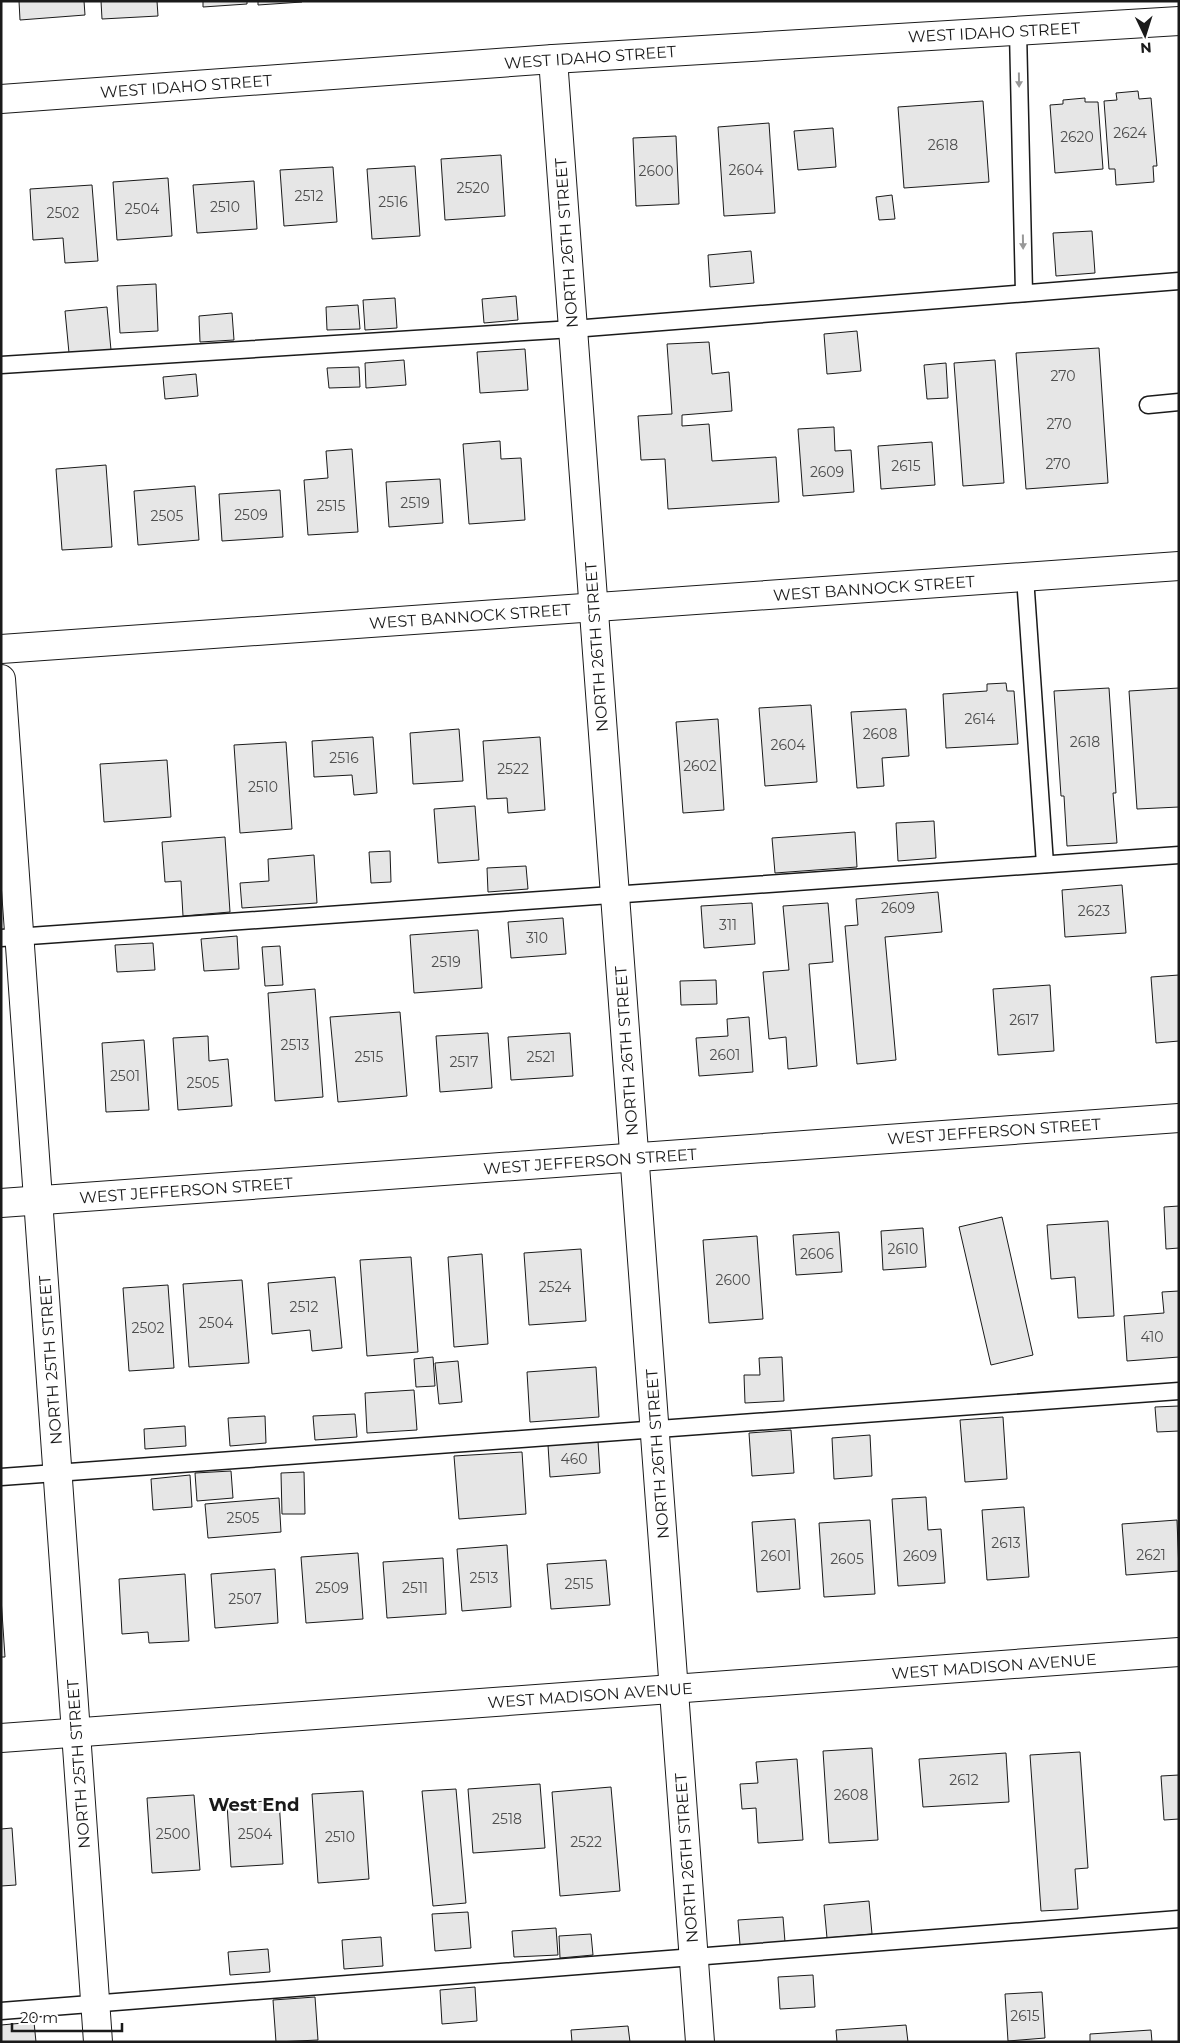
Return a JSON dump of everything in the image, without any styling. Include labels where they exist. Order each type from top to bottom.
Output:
[{"type":"street","name":"WEST IDAHO STREET","points":[[1,99],[553,59],[1179,21]]},
{"type":"street","name":"NORTH 26TH STREET","points":[[553,59],[592,607],[700,2042]]},
{"type":"street","name":"WEST BANNOCK STREET","points":[[1,649],[1179,566]]},
{"type":"street","name":"NORTH 25TH STREET","points":[[1,679],[10,938],[38,1201],[98,2042]]},
{"type":"street","name":"WEST JEFFERSON STREET","points":[[1,1203],[1179,1118]]},
{"type":"street","name":"WEST MADISON AVENUE","points":[[1,1738],[1179,1652]]},
{"type":"lane","points":[[1018,31],[1024,293]]},
{"type":"lane","points":[[1,365],[573,329],[1179,281]]},
{"type":"lane","points":[[1148,405],[1179,402]]},
{"type":"lane","points":[[1025,577],[1045,864]]},
{"type":"lane","points":[[10,938],[1179,855]]},
{"type":"lane","points":[[1,1477],[1179,1391]]},
{"type":"lane","points":[[1,2011],[1179,1919]]},
{"type":"building","points":[[19,1],[84,1],[85,15],[20,20]]},
{"type":"building","points":[[101,1],[157,1],[158,16],[102,19]]},
{"type":"building","points":[[203,1],[247,1],[247,4],[203,7]]},
{"type":"building","points":[[258,1],[302,1],[302,2],[258,5]]},
{"type":"building","points":[[1138,91],[1139,99],[1151,98],[1157,166],[1153,166],[1154,182],[1116,185],[1115,169],[1109,169],[1104,101],[1117,100],[1116,93]]},
{"type":"building","points":[[1085,98],[1085,102],[1098,102],[1103,169],[1055,173],[1050,105],[1063,104],[1063,100]]},
{"type":"building","points":[[983,101],[989,182],[904,188],[898,107]]},
{"type":"building","points":[[769,123],[775,213],[724,216],[718,127]]},
{"type":"building","points":[[833,128],[836,167],[798,170],[794,131]]},
{"type":"building","points":[[676,136],[679,204],[636,206],[633,138]]},
{"type":"building","points":[[501,155],[505,216],[445,220],[441,159]]},
{"type":"building","points":[[415,166],[420,236],[372,239],[367,169]]},
{"type":"building","points":[[333,167],[337,222],[284,226],[280,170]]},
{"type":"building","points":[[168,178],[172,236],[117,240],[113,182]]},
{"type":"building","points":[[254,181],[257,229],[197,233],[193,185]]},
{"type":"building","points":[[92,185],[98,261],[65,263],[63,238],[33,240],[30,189]]},
{"type":"building","points":[[892,195],[895,219],[879,220],[876,197]]},
{"type":"building","points":[[1092,231],[1095,273],[1056,276],[1053,233]]},
{"type":"building","points":[[751,251],[754,283],[710,287],[708,255]]},
{"type":"building","points":[[156,284],[158,331],[120,333],[117,286]]},
{"type":"building","points":[[516,296],[518,320],[484,323],[482,299]]},
{"type":"building","points":[[395,298],[397,328],[365,330],[363,300]]},
{"type":"building","points":[[358,305],[360,329],[327,330],[326,307]]},
{"type":"building","points":[[107,307],[111,350],[69,353],[65,311]]},
{"type":"building","points":[[232,313],[234,340],[200,342],[199,316]]},
{"type":"building","points":[[857,331],[861,371],[827,374],[824,334]]},
{"type":"building","points":[[709,342],[712,374],[729,372],[732,411],[682,415],[682,426],[709,424],[712,461],[776,457],[779,502],[668,509],[665,459],[641,460],[638,416],[672,414],[667,344]]},
{"type":"building","points":[[1099,348],[1108,483],[1026,489],[1016,353]]},
{"type":"building","points":[[525,349],[528,390],[480,393],[477,352]]},
{"type":"building","points":[[404,360],[406,385],[366,388],[365,363]]},
{"type":"building","points":[[995,360],[1004,483],[963,486],[954,363]]},
{"type":"building","points":[[946,363],[948,398],[927,399],[924,365]]},
{"type":"building","points":[[359,367],[360,387],[329,388],[327,368]]},
{"type":"building","points":[[196,374],[198,396],[165,399],[163,377]]},
{"type":"building","points":[[834,427],[835,451],[851,450],[854,492],[803,496],[798,429]]},
{"type":"building","points":[[500,441],[501,459],[521,458],[525,520],[469,524],[463,444]]},
{"type":"building","points":[[932,442],[935,485],[881,489],[878,446]]},
{"type":"building","points":[[352,449],[358,532],[308,535],[304,480],[328,478],[326,451]]},
{"type":"building","points":[[106,465],[112,547],[62,550],[56,469]]},
{"type":"building","points":[[440,479],[443,523],[389,527],[386,482]]},
{"type":"building","points":[[195,486],[199,540],[138,545],[134,491]]},
{"type":"building","points":[[280,490],[283,537],[222,541],[219,494]]},
{"type":"building","points":[[1006,683],[1007,691],[1014,691],[1018,744],[946,748],[943,694],[987,691],[987,684]]},
{"type":"building","points":[[1109,688],[1116,793],[1113,793],[1117,843],[1067,846],[1064,796],[1061,796],[1054,691]]},
{"type":"building","points":[[1179,688],[1179,807],[1137,809],[1129,691]]},
{"type":"building","points":[[811,705],[817,782],[765,786],[759,708]]},
{"type":"building","points":[[906,709],[909,756],[882,758],[884,786],[857,788],[851,712]]},
{"type":"building","points":[[718,719],[724,810],[683,813],[676,722]]},
{"type":"building","points":[[459,729],[463,781],[413,784],[410,733]]},
{"type":"building","points":[[373,737],[377,793],[354,795],[352,775],[314,777],[312,741]]},
{"type":"building","points":[[540,737],[545,810],[508,813],[507,798],[487,799],[483,741]]},
{"type":"building","points":[[286,742],[292,829],[240,833],[234,745]]},
{"type":"building","points":[[167,760],[171,817],[104,822],[100,764]]},
{"type":"building","points":[[475,806],[479,860],[438,863],[434,809]]},
{"type":"building","points":[[934,821],[936,858],[898,861],[896,823]]},
{"type":"building","points":[[855,832],[857,867],[775,873],[772,838]]},
{"type":"building","points":[[225,837],[230,912],[183,916],[181,881],[165,882],[162,842]]},
{"type":"building","points":[[390,851],[391,882],[371,883],[369,852]]},
{"type":"building","points":[[314,855],[317,903],[242,908],[240,883],[269,881],[268,859]]},
{"type":"building","points":[[526,866],[528,889],[488,892],[487,868]]},
{"type":"building","points":[[1122,885],[1126,933],[1065,937],[1062,890]]},
{"type":"building","points":[[938,892],[942,932],[885,937],[896,1060],[857,1064],[845,926],[858,925],[856,899]]},
{"type":"building","points":[[752,903],[755,944],[704,948],[701,906]]},
{"type":"building","points":[[828,903],[833,962],[809,964],[817,1066],[788,1069],[786,1037],[769,1039],[763,972],[789,970],[783,906]]},
{"type":"building","points":[[563,918],[566,954],[511,958],[508,922]]},
{"type":"building","points":[[478,930],[482,988],[414,993],[410,935]]},
{"type":"building","points":[[237,936],[239,969],[204,971],[201,939]]},
{"type":"building","points":[[153,943],[155,970],[117,972],[115,945]]},
{"type":"building","points":[[280,946],[283,985],[265,986],[262,947]]},
{"type":"building","points":[[1179,975],[1179,1041],[1156,1043],[1151,977]]},
{"type":"building","points":[[716,980],[717,1004],[681,1005],[680,981]]},
{"type":"building","points":[[1050,985],[1054,1051],[998,1055],[993,989]]},
{"type":"building","points":[[315,989],[323,1097],[275,1101],[268,993]]},
{"type":"building","points":[[400,1012],[407,1096],[338,1102],[330,1017]]},
{"type":"building","points":[[749,1017],[753,1072],[699,1076],[696,1038],[728,1036],[727,1019]]},
{"type":"building","points":[[488,1033],[492,1088],[440,1092],[436,1036]]},
{"type":"building","points":[[570,1033],[573,1076],[511,1080],[508,1037]]},
{"type":"building","points":[[208,1036],[209,1061],[228,1059],[232,1106],[178,1110],[173,1038]]},
{"type":"building","points":[[144,1040],[149,1110],[106,1112],[102,1043]]},
{"type":"building","points":[[1179,1206],[1179,1248],[1166,1249],[1164,1207]]},
{"type":"building","points":[[1002,1217],[1033,1355],[991,1365],[959,1227]]},
{"type":"building","points":[[1108,1221],[1114,1316],[1078,1318],[1075,1277],[1051,1279],[1047,1225]]},
{"type":"building","points":[[923,1228],[926,1267],[883,1270],[881,1231]]},
{"type":"building","points":[[839,1232],[842,1272],[796,1275],[793,1235]]},
{"type":"building","points":[[757,1236],[763,1319],[709,1323],[703,1240]]},
{"type":"building","points":[[581,1249],[586,1321],[529,1325],[524,1253]]},
{"type":"building","points":[[482,1254],[488,1344],[454,1347],[448,1257]]},
{"type":"building","points":[[411,1257],[418,1352],[367,1356],[360,1260]]},
{"type":"building","points":[[335,1277],[342,1348],[312,1351],[310,1330],[272,1334],[268,1283]]},
{"type":"building","points":[[242,1280],[249,1363],[189,1367],[183,1284]]},
{"type":"building","points":[[168,1285],[174,1368],[129,1371],[123,1288]]},
{"type":"building","points":[[1179,1291],[1179,1357],[1127,1361],[1124,1316],[1164,1313],[1162,1292]]},
{"type":"building","points":[[433,1357],[435,1386],[416,1387],[414,1359]]},
{"type":"building","points":[[782,1357],[784,1401],[745,1403],[744,1375],[760,1375],[759,1358]]},
{"type":"building","points":[[458,1361],[462,1402],[439,1404],[435,1363]]},
{"type":"building","points":[[596,1367],[599,1417],[530,1422],[527,1372]]},
{"type":"building","points":[[414,1390],[417,1430],[367,1433],[365,1393]]},
{"type":"building","points":[[1179,1406],[1179,1431],[1157,1432],[1155,1407]]},
{"type":"building","points":[[355,1414],[357,1437],[315,1440],[313,1416]]},
{"type":"building","points":[[265,1416],[266,1443],[230,1446],[228,1418]]},
{"type":"building","points":[[1003,1417],[1007,1479],[965,1482],[960,1420]]},
{"type":"building","points":[[185,1426],[186,1446],[145,1449],[144,1429]]},
{"type":"building","points":[[791,1430],[794,1473],[752,1476],[749,1433]]},
{"type":"building","points":[[870,1435],[872,1476],[834,1479],[832,1438]]},
{"type":"building","points":[[598,1441],[600,1473],[550,1477],[548,1445]]},
{"type":"building","points":[[522,1452],[526,1514],[459,1519],[454,1456]]},
{"type":"building","points":[[231,1471],[233,1498],[197,1501],[195,1473]]},
{"type":"building","points":[[304,1472],[305,1514],[282,1514],[281,1473]]},
{"type":"building","points":[[190,1475],[192,1507],[153,1510],[151,1479]]},
{"type":"building","points":[[926,1497],[928,1530],[941,1529],[945,1583],[898,1586],[892,1499]]},
{"type":"building","points":[[279,1498],[281,1532],[208,1538],[205,1504]]},
{"type":"building","points":[[1024,1507],[1029,1577],[987,1580],[982,1510]]},
{"type":"building","points":[[795,1519],[800,1589],[757,1592],[752,1522]]},
{"type":"building","points":[[870,1520],[875,1594],[824,1597],[819,1523]]},
{"type":"building","points":[[1177,1520],[1179,1571],[1126,1575],[1122,1524]]},
{"type":"building","points":[[507,1545],[511,1607],[462,1611],[457,1549]]},
{"type":"building","points":[[358,1553],[363,1619],[306,1623],[301,1557]]},
{"type":"building","points":[[443,1558],[446,1614],[387,1618],[383,1562]]},
{"type":"building","points":[[606,1560],[610,1605],[551,1609],[547,1564]]},
{"type":"building","points":[[275,1569],[278,1623],[215,1628],[211,1574]]},
{"type":"building","points":[[185,1574],[189,1641],[149,1643],[148,1632],[122,1634],[119,1579]]},
{"type":"building","points":[[1,1598],[5,1657],[1,1657]]},
{"type":"building","points":[[872,1748],[878,1840],[829,1843],[823,1751]]},
{"type":"building","points":[[1080,1752],[1088,1868],[1075,1869],[1078,1909],[1041,1911],[1030,1755]]},
{"type":"building","points":[[1006,1753],[1009,1802],[923,1807],[919,1759]]},
{"type":"building","points":[[797,1759],[803,1840],[758,1843],[756,1808],[742,1809],[740,1784],[758,1783],[756,1762]]},
{"type":"building","points":[[1179,1775],[1179,1819],[1164,1820],[1161,1776]]},
{"type":"building","points":[[540,1784],[545,1848],[473,1853],[468,1789]]},
{"type":"building","points":[[611,1787],[620,1891],[560,1896],[552,1792]]},
{"type":"building","points":[[456,1789],[466,1903],[433,1906],[422,1791]]},
{"type":"building","points":[[363,1791],[369,1879],[318,1883],[312,1794]]},
{"type":"building","points":[[194,1795],[200,1870],[152,1873],[147,1798]]},
{"type":"building","points":[[279,1800],[283,1864],[231,1867],[227,1804]]},
{"type":"building","points":[[12,1828],[16,1885],[1,1886],[1,1829]]},
{"type":"building","points":[[869,1901],[872,1934],[827,1938],[824,1905]]},
{"type":"building","points":[[468,1912],[471,1948],[435,1951],[432,1914]]},
{"type":"building","points":[[783,1917],[785,1942],[740,1945],[738,1920]]},
{"type":"building","points":[[556,1928],[558,1955],[514,1957],[512,1931]]},
{"type":"building","points":[[591,1934],[593,1955],[560,1958],[559,1936]]},
{"type":"building","points":[[381,1937],[383,1966],[344,1969],[342,1940]]},
{"type":"building","points":[[268,1949],[270,1972],[230,1975],[228,1952]]},
{"type":"building","points":[[813,1975],[815,2007],[780,2009],[778,1977]]},
{"type":"building","points":[[475,1987],[477,2021],[442,2024],[440,1990]]},
{"type":"building","points":[[1042,1992],[1045,2038],[1008,2041],[1005,1994]]},
{"type":"building","points":[[315,1997],[318,2040],[276,2042],[273,2000]]},
{"type":"building","points":[[34,2022],[36,2042],[1,2042],[1,2025]]},
{"type":"building","points":[[906,2025],[908,2042],[837,2042],[836,2030]]},
{"type":"building","points":[[628,2026],[630,2042],[572,2042],[571,2030]]},
{"type":"building","points":[[1151,2030],[1152,2042],[1090,2042],[1090,2034]]},
{"type":"district","name":"West End","points":[[254,1805]]}]
